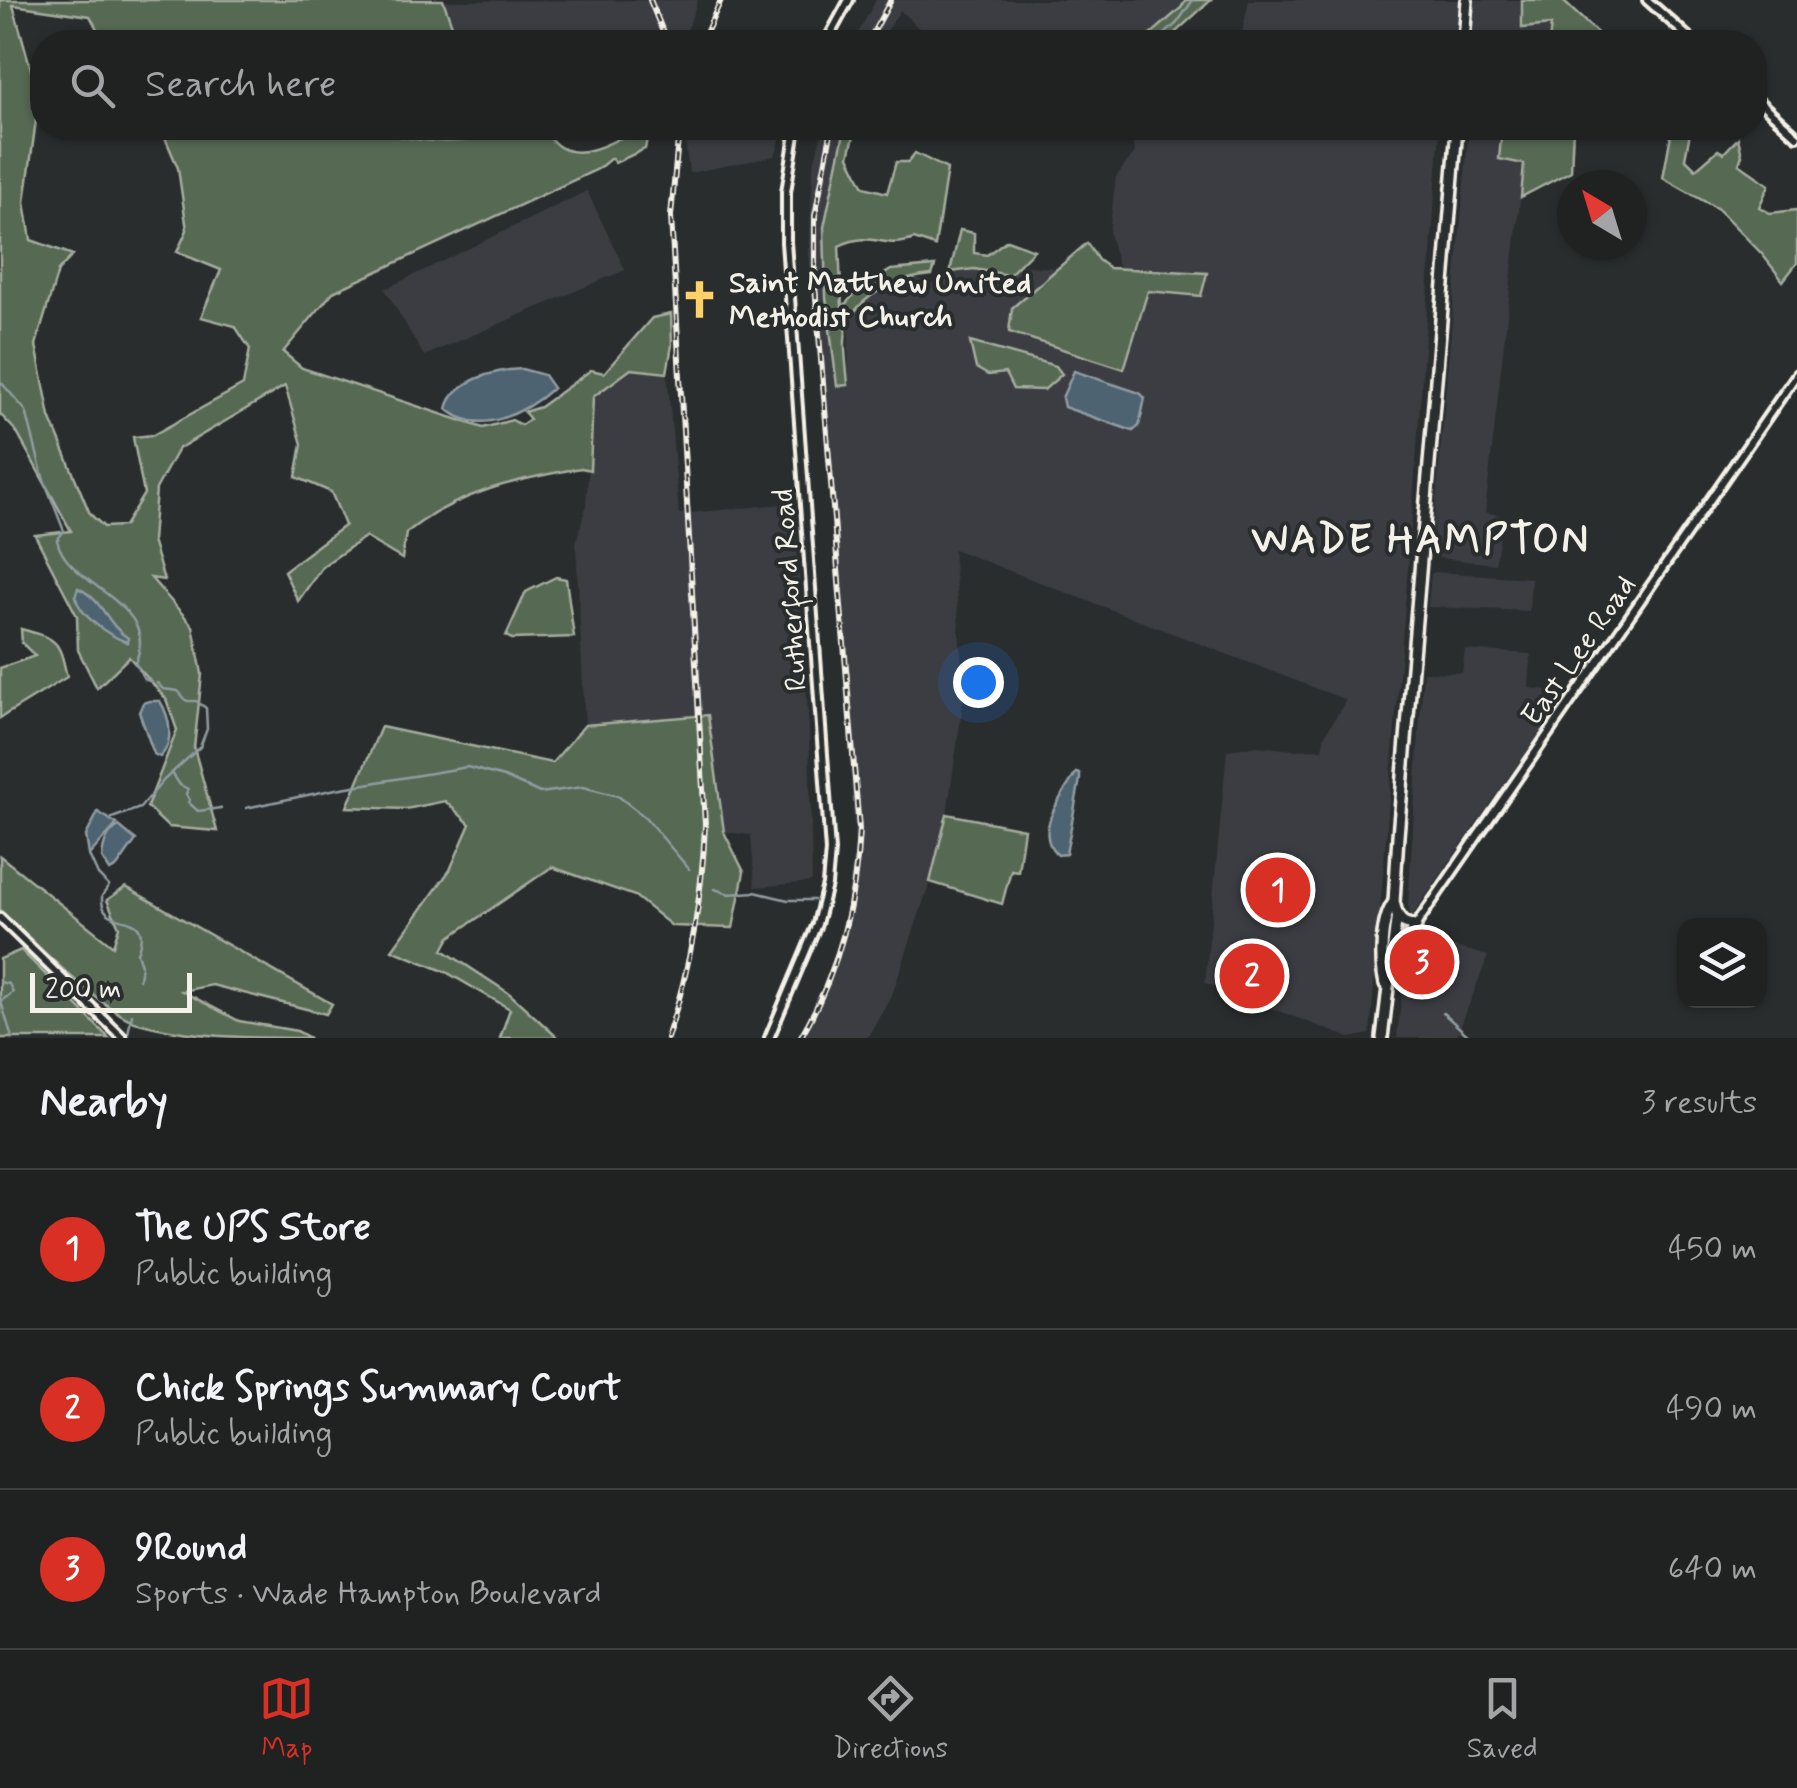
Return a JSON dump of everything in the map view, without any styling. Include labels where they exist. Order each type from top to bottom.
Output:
[{"type":"main road","points":[[1465,30],[1468,0]]},
{"type":"main road","points":[[1386,987],[1382,970],[1395,907],[1456,140]]},
{"type":"main road","points":[[1395,907],[1403,922],[1416,927]]},
{"type":"main road","points":[[1382,1038],[1391,972],[1390,932]]},
{"type":"street","points":[[833,30],[850,0]]},
{"type":"street","points":[[1646,0],[1680,30]]},
{"type":"street","points":[[1767,109],[1797,136]]},
{"type":"street","name":"Rutherford Road","points":[[769,1038],[817,924],[830,852],[786,242],[786,192],[794,140]]},
{"type":"street","name":"East Lee Road","points":[[1391,972],[1406,938],[1797,374]]},
{"type":"street","points":[[0,918],[121,1036]]},
{"type":"street","points":[[1390,932],[1416,927]]},
{"type":"shaded area","points":[[698,0],[687,30],[453,30],[441,1]]},
{"type":"shaded area","points":[[876,0],[1186,0],[1156,30],[921,30],[900,10],[888,30],[860,30]]},
{"type":"shaded area","points":[[1249,0],[1522,0],[1522,28],[1552,25],[1551,30],[1243,30]]},
{"type":"shaded area","points":[[685,140],[780,140],[775,156],[689,173]]},
{"type":"shaded area","points":[[820,140],[842,140],[824,227],[826,297],[837,386],[848,385],[849,322],[862,305],[880,291],[911,277],[942,286],[952,260],[1120,273],[1109,233],[1116,177],[1135,152],[1132,140],[1439,140],[1370,1034],[1350,1038],[1205,983],[1227,750],[1258,746],[1322,749],[1325,735],[1346,700],[953,549],[964,695],[947,814],[930,882],[893,992],[867,1038],[797,1038],[830,970],[844,921],[855,844],[844,662],[809,253],[813,167]]},
{"type":"shaded area","points":[[1468,140],[1501,140],[1499,159],[1524,164],[1485,512],[1503,516],[1495,564],[1431,557]]},
{"type":"shaded area","points":[[587,191],[625,270],[424,356],[385,289]]},
{"type":"shaded area","points":[[631,369],[667,373],[679,514],[794,503],[809,729],[812,882],[755,887],[751,835],[724,832],[708,715],[585,725],[576,543],[586,506],[593,397]]},
{"type":"shaded area","points":[[1431,574],[1531,578],[1529,611],[1428,607]]},
{"type":"shaded area","points":[[1465,650],[1531,654],[1529,688],[1568,692],[1411,917],[1408,905],[1423,672],[1462,673]]},
{"type":"shaded area","points":[[1419,937],[1488,956],[1456,1038],[1397,1038],[1405,964]]},
{"type":"green space","points":[[0,0],[443,0],[454,30],[98,30],[90,16],[13,5],[30,66],[30,140],[33,140],[25,202],[31,240],[73,255],[58,271],[36,345],[50,417],[90,514],[104,527],[124,526],[144,494],[133,437],[153,435],[243,385],[250,349],[235,326],[201,317],[221,270],[177,252],[187,230],[178,168],[166,140],[552,140],[576,152],[615,140],[647,140],[645,149],[615,163],[611,158],[598,169],[333,292],[283,352],[302,368],[483,428],[512,420],[521,425],[530,419],[524,412],[540,407],[591,370],[604,373],[652,318],[671,314],[672,345],[667,373],[631,369],[593,397],[590,470],[581,468],[534,477],[467,497],[406,533],[402,559],[365,537],[323,566],[298,601],[284,571],[345,525],[331,492],[296,477],[302,444],[285,386],[178,449],[156,489],[152,541],[164,580],[151,578],[193,626],[202,674],[194,748],[217,831],[168,827],[147,807],[177,730],[166,699],[129,657],[97,688],[78,650],[77,616],[35,535],[71,531],[16,431],[0,414]]},
{"type":"green space","points":[[1186,0],[1211,0],[1178,30],[1156,30]]},
{"type":"green space","points":[[1522,0],[1562,0],[1594,30],[1550,30],[1551,25],[1522,28]]},
{"type":"green space","points":[[842,140],[853,140],[849,156],[864,187],[887,193],[896,162],[908,162],[915,153],[947,169],[935,246],[914,239],[894,243],[861,239],[839,246],[842,308],[858,290],[891,270],[935,266],[932,275],[885,288],[855,311],[845,336],[848,385],[837,386],[826,297],[824,227]]},
{"type":"green space","points":[[1501,140],[1572,140],[1571,170],[1557,170],[1557,178],[1521,197],[1524,164],[1499,159]]},
{"type":"green space","points":[[1670,140],[1689,140],[1685,158],[1696,169],[1718,150],[1724,153],[1738,140],[1742,155],[1739,164],[1769,185],[1759,207],[1770,213],[1797,210],[1797,263],[1783,281],[1718,209],[1663,178]]},
{"type":"green space","points":[[960,230],[974,233],[974,253],[987,255],[1007,240],[1034,250],[1009,275],[974,269],[950,272]]},
{"type":"green space","points":[[1087,243],[1109,268],[1207,273],[1201,296],[1148,291],[1124,369],[1009,332],[1012,308]]},
{"type":"green space","points":[[970,342],[1056,366],[1062,374],[1044,390],[1013,389],[1005,373],[988,375],[976,368]]},
{"type":"green space","points":[[556,577],[566,579],[574,637],[506,636],[526,592]]},
{"type":"green space","points":[[21,629],[55,643],[67,677],[0,718],[0,668],[35,656],[22,643]]},
{"type":"green space","points":[[708,715],[724,832],[744,872],[733,928],[672,926],[635,896],[552,867],[450,937],[443,950],[510,994],[558,1038],[500,1038],[510,1009],[446,972],[392,950],[450,870],[470,824],[445,801],[406,809],[347,807],[381,727],[552,763],[585,725]]},
{"type":"green space","points":[[947,814],[1024,829],[1018,871],[1011,870],[1002,904],[930,882]]},
{"type":"green space","points":[[0,856],[113,946],[119,927],[107,900],[126,887],[332,1004],[326,1014],[212,985],[182,991],[239,1021],[297,1031],[310,1038],[199,1034],[135,1022],[84,987],[0,910]]},
{"type":"green space","points":[[21,950],[109,1038],[0,1038],[0,959]]},
{"type":"water","points":[[522,369],[544,375],[553,388],[516,413],[487,421],[473,421],[447,409],[458,391],[477,378]]},
{"type":"water","points":[[1074,371],[1140,393],[1145,398],[1139,426],[1133,431],[1064,407],[1062,398]]},
{"type":"water","points":[[78,588],[94,599],[128,638],[127,642],[88,617],[75,596]]},
{"type":"water","points":[[160,701],[168,722],[168,744],[160,757],[154,754],[139,712],[143,703]]},
{"type":"water","points":[[1076,773],[1080,779],[1066,854],[1058,855],[1050,846],[1048,825]]},
{"type":"water","points":[[98,812],[117,824],[89,855],[86,836]]},
{"type":"water","points":[[119,826],[136,840],[110,871],[103,853],[109,835]]},
{"type":"waterway","points":[[1169,30],[1193,0]]},
{"type":"waterway","points":[[0,381],[26,411],[43,477],[64,531],[57,540],[64,556],[125,610],[136,625],[140,642],[135,663],[144,679],[152,682]]},
{"type":"waterway","points":[[112,818],[140,808],[200,747],[207,729],[206,708],[157,683]]},
{"type":"waterway","points":[[246,808],[467,767],[540,793],[583,787],[618,796],[645,817],[689,869]]},
{"type":"waterway","points":[[172,773],[188,789],[188,802],[198,811],[221,808]]},
{"type":"waterway","points":[[89,855],[98,875],[109,886],[102,896],[103,908],[139,928],[139,979]]},
{"type":"waterway","points":[[715,889],[729,894],[755,892],[788,900],[814,900]]},
{"type":"waterway","points":[[0,982],[9,984],[13,992],[1,1001],[12,1038]]},
{"type":"waterway","points":[[1443,1013],[1471,1038]]},
{"type":"waterway","points":[[127,1038],[132,1014]]},
{"type":"railway","points":[[650,0],[662,30]]},
{"type":"railway","points":[[707,30],[721,0]]},
{"type":"railway","points":[[875,30],[891,0]]},
{"type":"railway","points":[[667,1038],[694,933],[705,825],[671,216],[678,140]]},
{"type":"railway","points":[[800,1038],[825,989],[843,937],[854,884],[859,829],[815,285],[815,216],[830,140]]},
{"type":"place","name":"Saint Matthew United Methodist Church","points":[[699,299]]},
{"type":"place","name":"The UPS Store","points":[[1278,890]]},
{"type":"place","name":"9Round","points":[[1422,962]]},
{"type":"place","name":"Chick Springs Summary Court","points":[[1252,976]]},
{"type":"district","name":"WADE HAMPTON","points":[[1421,538]]}]
